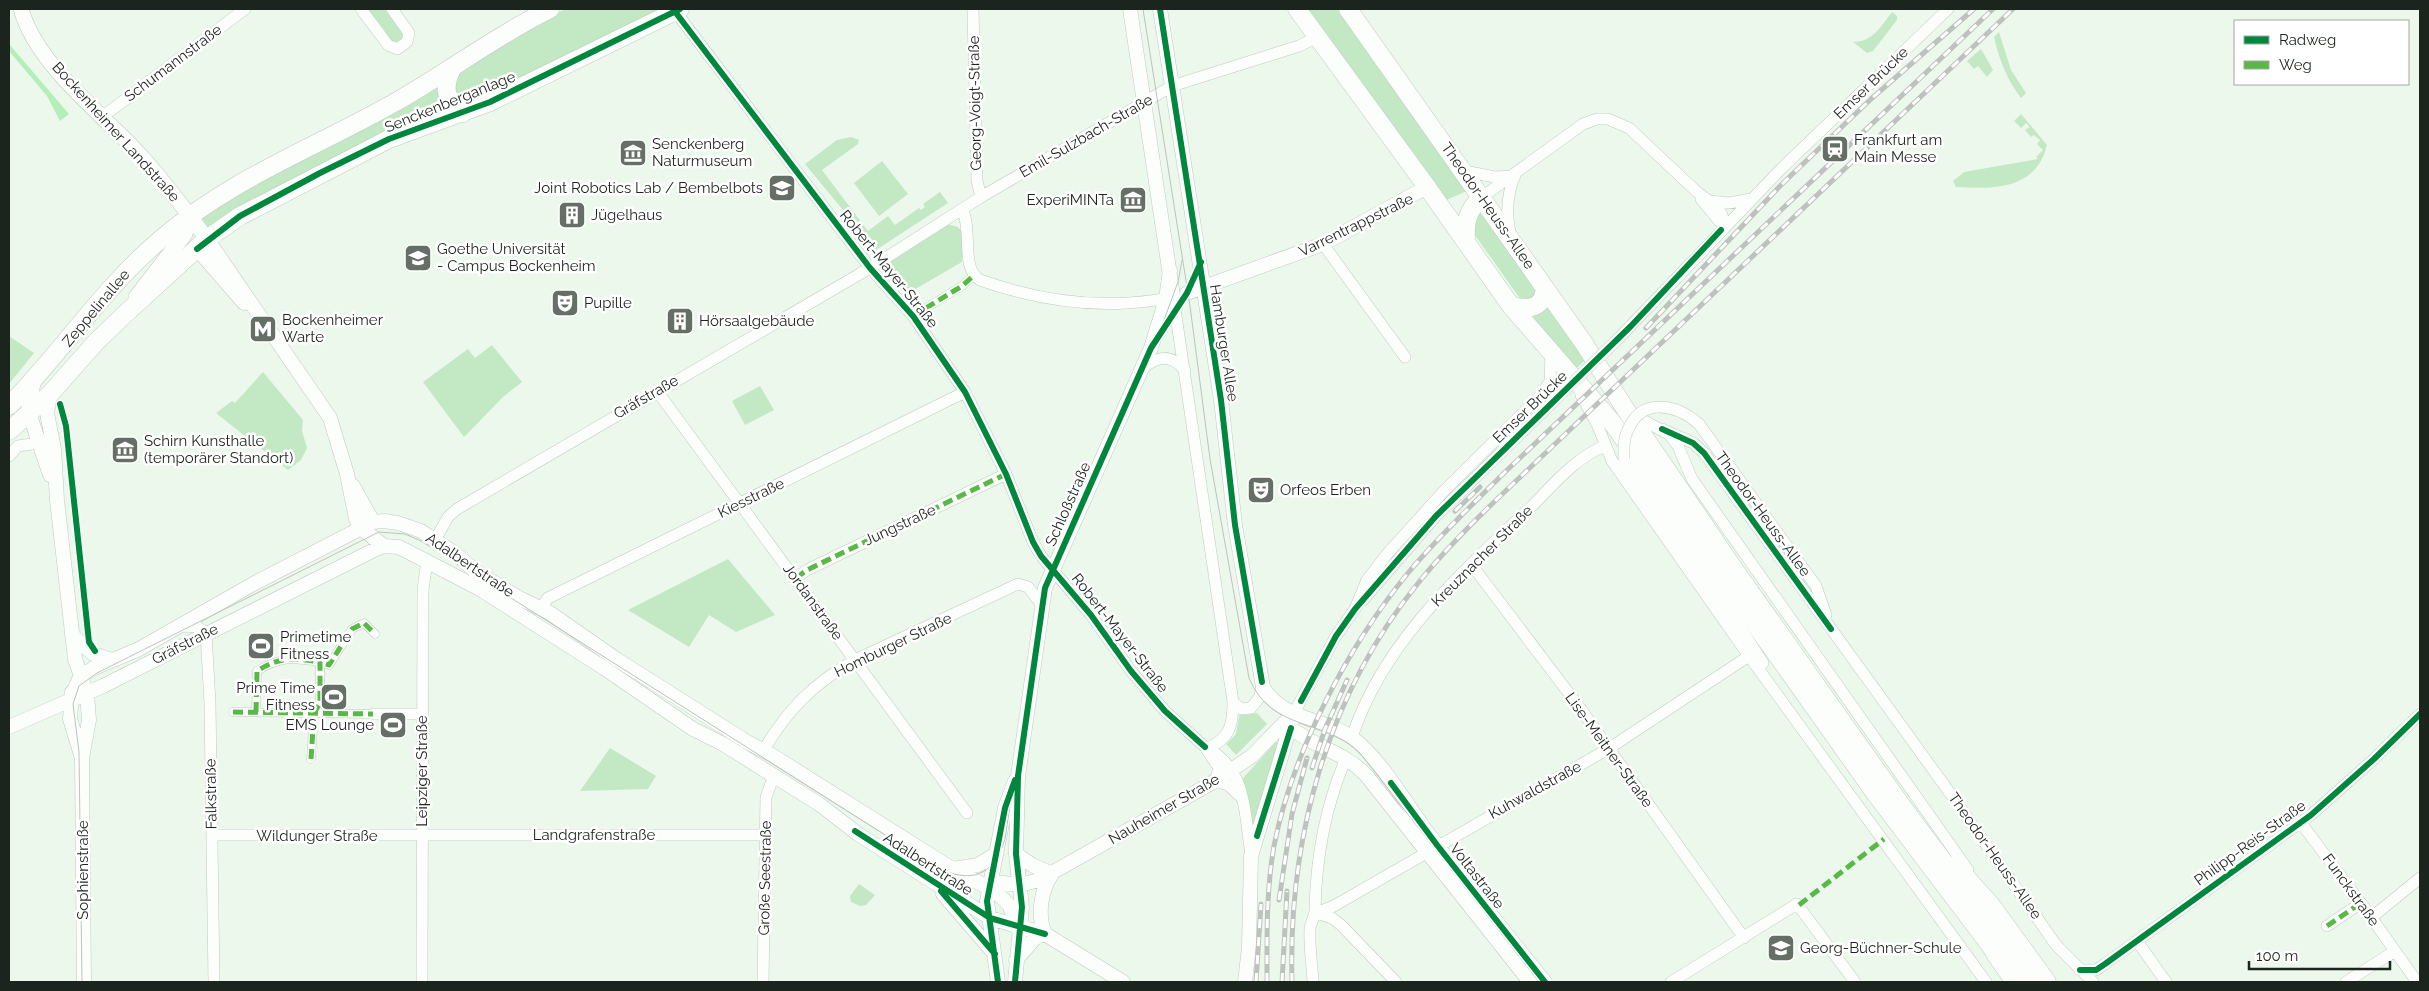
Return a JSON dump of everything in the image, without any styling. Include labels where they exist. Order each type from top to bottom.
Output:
[{"type":"highway","name":"Theodor-Heuss-Allee","points":[[1904,812],[2034,982]]},
{"type":"highway","name":"Theodor-Heuss-Allee","points":[[1990,945],[2015,982]]},
{"type":"main road","name":"Bockenheimer Landstraße","points":[[21,9],[24,22],[44,53],[90,108],[102,117],[140,155],[190,216],[202,244]]},
{"type":"main road","name":"Senckenberganlage","points":[[190,216],[240,182],[373,115],[517,26],[550,9]]},
{"type":"main road","name":"Theodor-Heuss-Allee","points":[[1297,9],[1427,187],[1510,306],[1611,421],[1845,750],[1990,945]]},
{"type":"main road","name":"Theodor-Heuss-Allee","points":[[1348,9],[1583,342],[1624,407],[1734,569],[1904,812],[1991,905],[2047,982]]},
{"type":"main road","name":"Senckenberganlage","points":[[202,244],[262,204],[388,139],[463,113],[506,95],[676,10]]},
{"type":"main road","points":[[453,67],[446,82],[446,93],[453,104],[463,113]]},
{"type":"main road","points":[[1466,242],[1467,217],[1472,207],[1482,197]]},
{"type":"main road","points":[[123,316],[185,234],[190,216]]},
{"type":"main road","name":"Zeppelinallee","points":[[9,407],[34,381],[107,291],[148,250],[190,216]]},
{"type":"main road","name":"Zeppelinallee","points":[[9,432],[35,412],[96,342],[202,244]]},
{"type":"main road","points":[[1510,306],[1524,309],[1534,308],[1542,300],[1545,288]]},
{"type":"street","name":"Schumannstraße","points":[[102,117],[245,9]]},
{"type":"street","points":[[362,9],[388,44],[397,49],[407,42],[409,33],[392,9]]},
{"type":"street","name":"Georg-Voigt-Straße","points":[[973,9],[977,181],[981,197]]},
{"type":"street","points":[[1130,9],[1144,102]]},
{"type":"street","name":"Hamburger Allee","points":[[1160,9],[1201,262],[1202,287],[1221,400],[1235,526],[1262,682],[1260,697],[1251,708],[1241,709],[1233,702]]},
{"type":"street","name":"Emser Brücke","points":[[1355,609],[1430,522],[1631,326],[1751,199],[1948,9]]},
{"type":"street","name":"Robert-Mayer-Straße","points":[[676,10],[870,268],[913,316],[965,392],[1006,474],[1034,542],[1053,568],[1131,671],[1170,715],[1206,747],[1228,762],[1232,769]]},
{"type":"street","name":"Emil-Sulzbach-Straße","points":[[870,268],[962,208],[1172,86],[1299,46],[1318,37]]},
{"type":"street","name":"Schloßstraße","points":[[1144,102],[1176,299]]},
{"type":"street","points":[[1482,197],[1588,122],[1614,120],[1629,128],[1696,191],[1710,201],[1722,215],[1724,227]]},
{"type":"street","points":[[1464,171],[1495,177],[1514,174]]},
{"type":"street","points":[[1510,238],[1508,205],[1514,174]]},
{"type":"street","name":"Varrentrappstraße","points":[[973,276],[1025,294],[1075,302],[1094,304],[1176,299],[1202,287],[1322,244],[1427,187]]},
{"type":"street","points":[[1696,191],[1724,227]]},
{"type":"street","points":[[1710,201],[1729,203],[1751,199]]},
{"type":"street","points":[[913,316],[962,286],[973,276],[969,261],[967,221],[962,208]]},
{"type":"street","name":"Bockenheimer Landstraße","points":[[202,244],[267,327],[330,418],[347,474],[369,529],[384,546]]},
{"type":"street","points":[[1322,244],[1405,357]]},
{"type":"street","name":"Schloßstraße","points":[[1015,982],[1018,928],[1022,914],[1016,854],[1018,776],[1045,588],[1151,348],[1176,299],[1201,262]]},
{"type":"street","name":"Gräfstraße","points":[[435,540],[448,517],[457,509],[870,268]]},
{"type":"street","points":[[1176,299],[1233,702],[1231,729],[1221,741],[1206,747]]},
{"type":"street","points":[[1251,856],[1294,713],[1331,644],[1355,609],[1367,580],[1388,553],[1443,492],[1542,394],[1550,381],[1551,354]]},
{"type":"street","points":[[1142,368],[1153,360],[1167,359],[1178,362],[1185,372]]},
{"type":"street","name":"Theodor-Heuss-Allee","points":[[1569,374],[1596,424],[1612,461],[1749,656],[1986,982]]},
{"type":"street","name":"Sophienstraße","points":[[34,381],[39,443],[57,500]]},
{"type":"street","name":"Jordanstraße","points":[[657,391],[967,813]]},
{"type":"street","name":"Kiesstraße","points":[[541,608],[548,598],[965,392]]},
{"type":"street","name":"Theodor-Heuss-Allee","points":[[1831,629],[1816,586],[1699,424],[1674,408],[1659,406],[1649,408],[1634,419],[1626,433],[1624,459],[1722,597],[1845,750]]},
{"type":"street","name":"Zeppelinallee","points":[[9,407],[35,412]]},
{"type":"street","name":"Theodor-Heuss-Allee","points":[[1624,407],[1643,421],[1687,439],[1704,453],[2035,913],[2056,945],[2093,982]]},
{"type":"street","name":"Sophienstraße","points":[[35,412],[54,449],[57,500],[72,635],[78,672],[87,694],[90,720],[82,758],[84,982]]},
{"type":"street","name":"Theodor-Heuss-Allee","points":[[1662,429],[1678,446],[1692,479],[1973,876],[1991,905]]},
{"type":"street","points":[[9,456],[18,446],[39,443]]},
{"type":"street","name":"Kreuznacher Straße","points":[[1352,737],[1378,680],[1393,656],[1441,594],[1561,478],[1584,458],[1605,446]]},
{"type":"street","name":"Jungstraße","points":[[796,578],[807,570],[1006,474]]},
{"type":"street","name":"Adalbertstraße","points":[[369,529],[394,522],[409,526],[435,540],[483,576],[519,598],[541,608],[690,706],[953,869],[989,887],[1003,898],[1018,928]]},
{"type":"street","name":"Gräfstraße","points":[[355,559],[367,548],[369,529]]},
{"type":"street","name":"Gräfstraße","points":[[78,672],[139,649],[253,584],[369,529]]},
{"type":"street","name":"Gräfstraße","points":[[9,727],[87,694],[384,546]]},
{"type":"street","name":"Adalbertstraße","points":[[384,546],[405,549],[480,589],[683,720],[694,729],[774,775],[990,918],[1018,928],[1045,934],[1123,982]]},
{"type":"street","name":"Leipziger Straße","points":[[422,982],[423,590],[427,560]]},
{"type":"street","name":"Lise-Meitner-Straße","points":[[1471,564],[1480,572],[1744,938]]},
{"type":"street","name":"Homburger Straße","points":[[767,752],[798,701],[838,669],[1018,584],[1028,587],[1042,604]]},
{"type":"street","name":"Theodor-Heuss-Allee","points":[[1722,597],[1814,745]]},
{"type":"street","points":[[256,712],[257,671],[270,663],[286,658],[320,662],[329,665],[352,629],[364,623],[375,634]]},
{"type":"street","points":[[553,636],[550,631],[552,625],[563,623]]},
{"type":"street","points":[[181,626],[198,627],[206,634]]},
{"type":"street","name":"Falkstraße","points":[[206,634],[210,702],[214,982]]},
{"type":"street","points":[[72,635],[93,654],[112,660]]},
{"type":"street","name":"Kuhwaldstraße","points":[[1315,913],[1332,907],[1608,749],[1749,656]]},
{"type":"street","points":[[311,759],[314,714],[320,703],[320,662]]},
{"type":"street","points":[[70,701],[78,672]]},
{"type":"street","name":"Hamburger Allee","points":[[1262,682],[1270,697],[1294,713]]},
{"type":"street","name":"Sophienstraße","points":[[70,701],[70,719],[77,747],[82,758]]},
{"type":"street","points":[[683,720],[693,714],[690,706]]},
{"type":"street","points":[[233,712],[422,714]]},
{"type":"street","name":"Voltastraße","points":[[1294,713],[1352,737],[1371,756],[1431,849],[1530,982]]},
{"type":"street","name":"Nauheimer Straße","points":[[989,887],[995,882],[1020,885],[1040,880],[1052,874],[1215,781],[1252,756],[1294,713]]},
{"type":"street","name":"Philipp-Reis-Straße","points":[[2080,970],[2096,970],[2301,822],[2355,777],[2420,714]]},
{"type":"street","name":"Voltastraße","points":[[1291,728],[1305,738],[1343,756],[1366,775],[1546,982]]},
{"type":"street","name":"Robert-Mayer-Straße","points":[[1206,747],[1219,768],[1215,781]]},
{"type":"street","name":"Große Seestraße","points":[[763,982],[766,797],[774,775],[767,752]]},
{"type":"street","points":[[1313,982],[1310,941],[1311,923],[1315,913],[1315,883],[1331,803],[1344,763],[1343,756]]},
{"type":"street","points":[[774,775],[789,766]]},
{"type":"street","points":[[1232,769],[1237,777],[1243,799],[1251,856],[1249,947],[1245,982]]},
{"type":"street","name":"Schloßstraße","points":[[998,982],[988,901],[989,887],[1005,808],[1018,776]]},
{"type":"street","points":[[1215,781],[1228,785],[1243,799]]},
{"type":"street","name":"Funckstraße","points":[[2301,822],[2372,917],[2417,982]]},
{"type":"street","name":"Wildunger Straße","points":[[212,835],[422,836]]},
{"type":"street","name":"Landgrafenstraße","points":[[422,836],[766,835]]},
{"type":"street","points":[[953,869],[978,865],[996,854]]},
{"type":"street","points":[[1015,961],[1031,942],[1045,934],[1042,927],[1042,898],[1045,884],[1052,874],[1032,865],[1016,854]]},
{"type":"street","points":[[2372,917],[2420,878]]},
{"type":"street","points":[[935,883],[995,954]]},
{"type":"street","name":"Nauheimer Straße","points":[[990,918],[1003,898],[1020,885]]},
{"type":"street","points":[[2326,926],[2361,903]]},
{"type":"street","points":[[1671,982],[1744,938],[1793,905],[1799,904],[1855,982]]},
{"type":"street","points":[[1315,913],[1332,918],[1341,925],[1396,982]]},
{"type":"street","points":[[2137,941],[2166,982]]},
{"type":"street","points":[[2346,982],[2395,951]]},
{"type":"shaded area","points":[[368,9],[385,9],[404,35],[405,40],[396,46],[384,34],[385,31]]},
{"type":"shaded area","points":[[565,9],[662,9],[500,93],[459,104],[451,78],[463,67]]},
{"type":"shaded area","points":[[1305,9],[1339,9],[1467,191],[1444,201]]},
{"type":"shaded area","points":[[1892,12],[1897,16],[1897,20],[1873,51],[1867,53],[1853,42],[1871,36],[1880,28]]},
{"type":"shaded area","points":[[1999,32],[2011,70],[2026,93],[2021,98],[2008,77],[1998,53],[1994,37]]},
{"type":"shaded area","points":[[9,44],[69,114],[60,121],[47,96],[9,51]]},
{"type":"shaded area","points":[[1981,49],[1993,70],[1987,77],[1978,66],[1974,69],[1967,61]]},
{"type":"shaded area","points":[[441,82],[454,111],[209,229],[201,219],[227,198]]},
{"type":"shaded area","points":[[2021,114],[2047,145],[2041,160],[2033,171],[2023,179],[2011,184],[1984,188],[1956,187],[1953,181],[1964,172],[2038,159],[2036,157],[2043,150],[2037,144],[2040,140],[2034,135],[2031,137],[2025,130],[2030,127],[2026,123],[2021,128],[2014,121]]},
{"type":"shaded area","points":[[851,137],[859,140],[858,144],[822,170],[868,231],[888,216],[895,225],[919,208],[921,210],[925,207],[923,204],[940,192],[948,203],[876,250],[805,164],[837,140]]},
{"type":"shaded area","points":[[882,161],[908,194],[879,216],[854,183]]},
{"type":"shaded area","points":[[1479,211],[1535,288],[1537,293],[1534,299],[1521,300],[1472,231]]},
{"type":"shaded area","points":[[947,224],[958,227],[962,232],[962,262],[905,295],[887,271],[889,261]]},
{"type":"shaded area","points":[[1546,304],[1586,359],[1576,369],[1526,313]]},
{"type":"shaded area","points":[[9,336],[34,353],[9,384]]},
{"type":"shaded area","points":[[492,345],[522,382],[503,397],[464,437],[423,382],[468,349],[475,358]]},
{"type":"shaded area","points":[[263,372],[303,420],[302,431],[307,448],[301,460],[288,470],[216,413],[232,401],[235,403]]},
{"type":"shaded area","points":[[760,386],[774,410],[745,425],[732,401]]},
{"type":"shaded area","points":[[728,559],[775,615],[736,632],[709,615],[689,647],[628,610]]},
{"type":"shaded area","points":[[1240,712],[1246,715],[1257,713],[1267,724],[1236,755],[1226,744],[1236,734]]},
{"type":"shaded area","points":[[1276,742],[1279,744],[1252,831],[1250,832],[1243,778]]},
{"type":"shaded area","points":[[610,748],[656,776],[648,789],[580,791]]},
{"type":"shaded area","points":[[859,884],[875,895],[866,905],[860,906],[851,902],[850,896]]},
{"type":"tram line","points":[[1143,9],[1190,306],[1210,459],[1249,678],[1259,695],[1271,708],[1300,723],[1331,734],[1346,742],[1360,753],[1539,982]]},
{"type":"tram line","points":[[82,982],[79,752],[73,704],[79,686],[97,673],[379,532],[405,534],[421,541],[936,867],[960,875],[970,876],[979,874],[987,869],[994,862],[1005,839],[1043,587],[1064,537],[1160,331],[1178,282],[1182,260]]},
{"type":"railway","points":[[1646,328],[1781,185],[1871,99],[1974,9]]},
{"type":"railway","points":[[1267,982],[1267,914],[1274,846],[1282,811],[1308,738],[1325,702],[1364,633],[1386,602],[1431,547],[1505,472],[1993,9]]},
{"type":"railway","points":[[1292,982],[1293,928],[1297,875],[1306,822],[1320,770],[1337,720],[1360,672],[1387,626],[1419,582],[1453,543],[1491,505],[2013,9]]},
{"type":"railway","points":[[1455,511],[1480,487]]},
{"type":"railway","points":[[1312,768],[1325,729],[1347,680]]},
{"type":"railway","points":[[1279,900],[1292,814],[1307,758]]},
{"type":"railway","points":[[1282,982],[1287,891]]},
{"type":"railway","points":[[1256,982],[1261,904]]},
{"type":"marked path","points":[[913,316],[962,286],[973,276]]},
{"type":"marked path","points":[[796,578],[807,570],[1006,474]]},
{"type":"marked path","points":[[311,759],[314,713],[320,703],[320,662],[329,665],[352,629],[364,623],[375,634]]},
{"type":"marked path","points":[[256,712],[257,671],[273,663],[288,659],[320,662]]},
{"type":"marked path","points":[[233,712],[373,714]]},
{"type":"marked path","points":[[1799,905],[1884,839]]},
{"type":"marked path","points":[[2327,926],[2361,903]]},
{"type":"cycle path","points":[[673,9],[870,268],[913,316],[965,392],[1006,474],[1033,542],[1041,556],[1091,615],[1131,671],[1165,711],[1205,747]]},
{"type":"cycle path","points":[[197,249],[240,216],[320,173],[389,139],[490,102],[680,9]]},
{"type":"cycle path","points":[[1160,9],[1221,400],[1235,525],[1262,682]]},
{"type":"cycle path","points":[[1301,701],[1336,636],[1355,609],[1436,516],[1631,326],[1721,230]]},
{"type":"cycle path","points":[[1015,982],[1022,907],[1016,854],[1018,776],[1045,588],[1151,348],[1187,293],[1201,262]]},
{"type":"cycle path","points":[[60,404],[66,426],[89,642],[95,651]]},
{"type":"cycle path","points":[[1662,429],[1693,443],[1704,453],[1831,629]]},
{"type":"cycle path","points":[[2080,970],[2096,970],[2105,964],[2311,815],[2374,759],[2420,714]]},
{"type":"cycle path","points":[[1257,836],[1291,728]]},
{"type":"cycle path","points":[[998,982],[987,901],[1005,808],[1015,780]]},
{"type":"cycle path","points":[[1391,783],[1437,845],[1545,982]]},
{"type":"cycle path","points":[[855,831],[990,918],[1045,934]]},
{"type":"cycle path","points":[[941,891],[995,954]]},
{"type":"place","name":"Frankfurt am Main Messe","points":[[1835,149]]},
{"type":"place","name":"Senckenberg Naturmuseum","points":[[633,153]]},
{"type":"place","name":"Joint Robotics Lab / Bembelbots","points":[[782,188]]},
{"type":"place","name":"ExperiMINTa","points":[[1133,200]]},
{"type":"place","name":"Jügelhaus","points":[[572,215]]},
{"type":"place","name":"Goethe Universität - Campus Bockenheim","points":[[418,258]]},
{"type":"place","name":"Pupille","points":[[565,303]]},
{"type":"place","name":"Hörsaalgebäude","points":[[680,321]]},
{"type":"place","name":"Bockenheimer Warte","points":[[263,329]]},
{"type":"place","name":"Schirn Kunsthalle (temporärer Standort)","points":[[125,450]]},
{"type":"place","name":"Orfeos Erben","points":[[1261,490]]},
{"type":"place","name":"Primetime Fitness","points":[[261,646]]},
{"type":"place","name":"Prime Time Fitness","points":[[334,697]]},
{"type":"place","name":"EMS Lounge","points":[[393,725]]},
{"type":"place","name":"Georg-Büchner-Schule","points":[[1781,948]]}]
